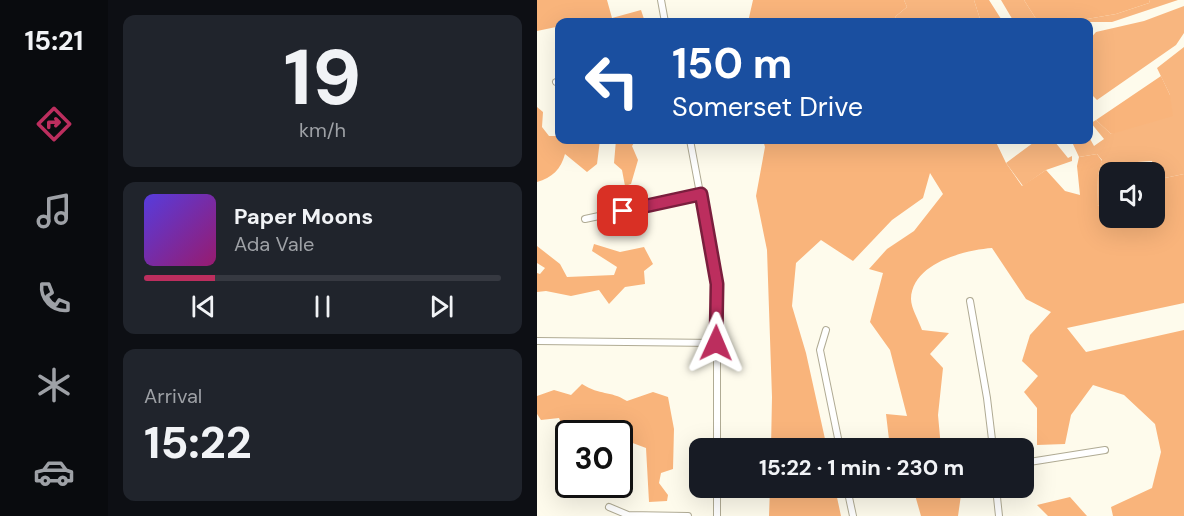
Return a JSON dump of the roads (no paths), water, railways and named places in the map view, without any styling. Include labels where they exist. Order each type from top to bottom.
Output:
[{"type":"street","points":[[661,0],[664,18]]},
{"type":"street","points":[[691,144],[717,284],[717,438]]},
{"type":"street","points":[[585,219],[701,194]]},
{"type":"street","points":[[970,300],[992,438]]},
{"type":"street","points":[[826,330],[820,350],[838,438]]},
{"type":"street","points":[[537,341],[716,343]]},
{"type":"street","points":[[1034,461],[1105,450]]},
{"type":"street","points":[[717,498],[717,516]]},
{"type":"street","points":[[849,498],[853,516]]},
{"type":"street","points":[[997,498],[999,516]]},
{"type":"street","points":[[609,507],[628,515],[688,516]]}]
